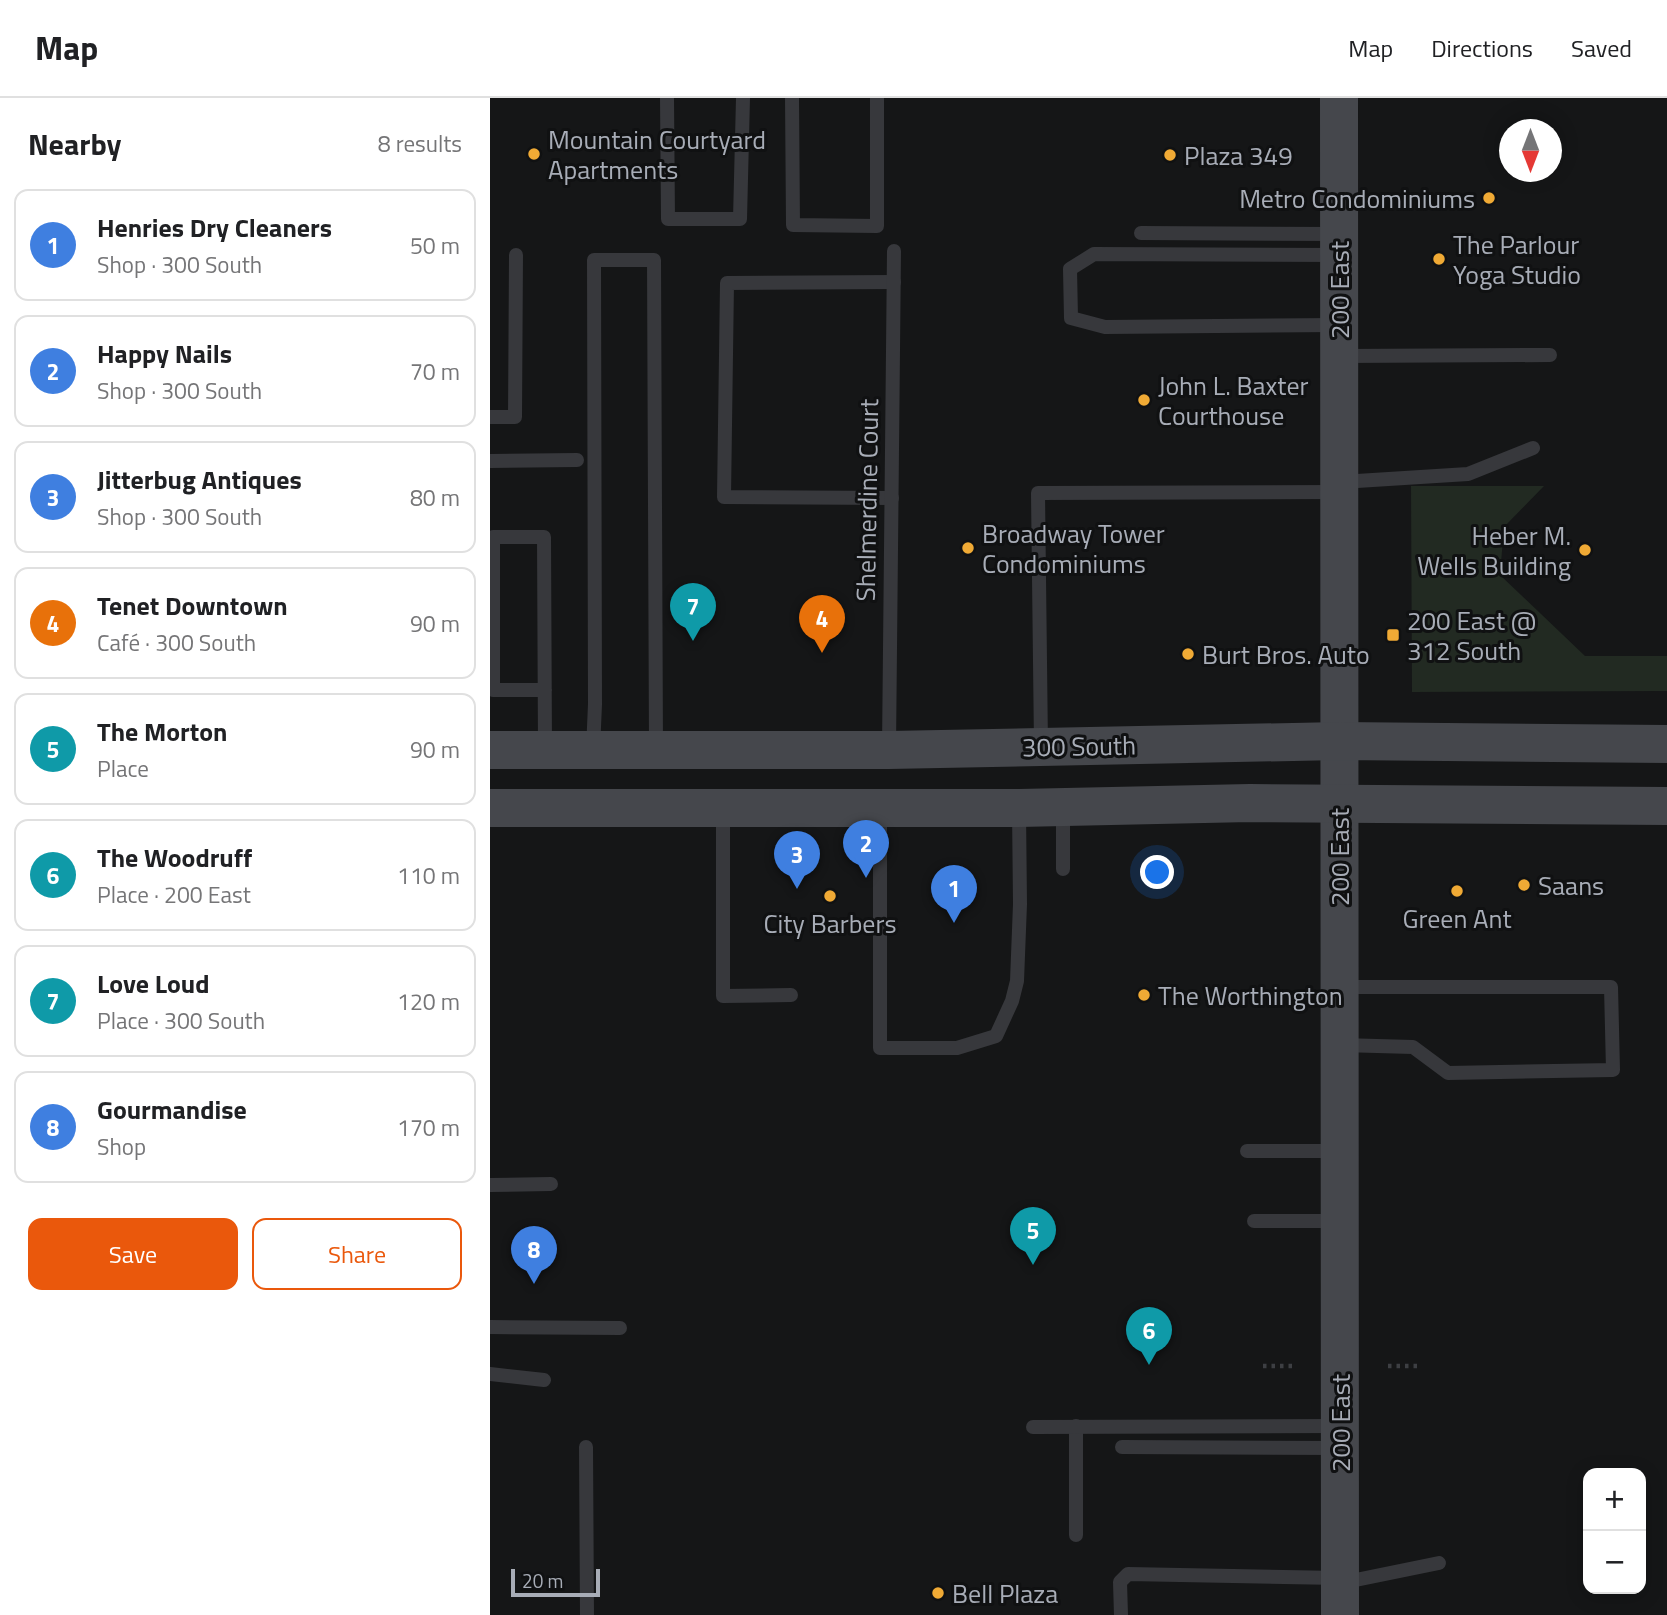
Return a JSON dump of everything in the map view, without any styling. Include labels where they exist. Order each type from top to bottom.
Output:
[{"type":"street","name":"200 East","points":[[1339,98],[1340,1592]]},
{"type":"street","name":"300 South","points":[[490,750],[889,750],[1339,741],[1667,744]]},
{"type":"street","points":[[490,808],[880,809],[1250,803],[1667,806]]},
{"type":"lane","points":[[667,98],[668,219],[740,219],[743,98]]},
{"type":"lane","points":[[792,98],[793,225],[877,226],[877,98]]},
{"type":"lane","points":[[1141,233],[1339,245]]},
{"type":"lane","points":[[1339,245],[1094,254],[1070,269],[1071,318],[1105,327],[1550,355]]},
{"type":"lane","name":"Shelmerdine Court","points":[[889,750],[894,251]]},
{"type":"lane","points":[[490,417],[515,417],[516,255]]},
{"type":"lane","points":[[593,750],[594,260],[654,260],[656,750]]},
{"type":"lane","points":[[892,498],[724,498],[727,283],[894,282]]},
{"type":"lane","points":[[1041,746],[1038,493],[1339,487],[1468,474],[1533,448]]},
{"type":"lane","points":[[490,461],[577,460]]},
{"type":"lane","points":[[545,690],[493,690],[493,537],[544,537],[545,690],[545,751]]},
{"type":"lane","points":[[1063,807],[1063,869]]},
{"type":"lane","points":[[880,809],[880,1048],[957,1048],[996,1036],[1012,1001],[1017,981],[1020,904],[1019,808]]},
{"type":"lane","points":[[723,810],[723,996],[791,996]]},
{"type":"lane","points":[[1339,987],[1611,987],[1613,1070],[1448,1073],[1413,1047],[1339,1045]]},
{"type":"lane","points":[[1247,1151],[1340,1151]]},
{"type":"lane","points":[[490,1185],[551,1184]]},
{"type":"lane","points":[[1254,1221],[1340,1221]]},
{"type":"lane","points":[[490,1327],[620,1328]]},
{"type":"lane","points":[[490,1374],[544,1380]]},
{"type":"lane","points":[[1076,1426],[1076,1535]]},
{"type":"lane","points":[[1033,1427],[1076,1426],[1340,1437]]},
{"type":"lane","points":[[1122,1447],[1340,1437]]},
{"type":"lane","points":[[586,1447],[587,1615]]},
{"type":"lane","points":[[1121,1615],[1120,1582],[1128,1574],[1340,1592],[1439,1563]]},
{"type":"path","points":[[1264,1366],[1297,1366]]},
{"type":"path","points":[[1388,1366],[1419,1366]]},
{"type":"shaded area","points":[[1411,486],[1544,486],[1504,527],[1500,575],[1585,656],[1667,656],[1667,691],[1412,692]]},
{"type":"place","name":"Mountain Courtyard Apartments","points":[[534,154]]},
{"type":"place","name":"Plaza 349","points":[[1170,155]]},
{"type":"place","name":"Metro Condominiums","points":[[1489,198]]},
{"type":"place","name":"The Parlour Yoga Studio","points":[[1439,259]]},
{"type":"place","name":"John L. Baxter Courthouse","points":[[1144,400]]},
{"type":"place","name":"Broadway Tower Condominiums","points":[[968,548]]},
{"type":"place","name":"Heber M. Wells Building","points":[[1585,550]]},
{"type":"place","name":"200 East @ 312 South","points":[[1393,635]]},
{"type":"place","name":"Love Loud","points":[[693,641]]},
{"type":"place","name":"Tenet Downtown","points":[[822,653]]},
{"type":"place","name":"Burt Bros. Auto","points":[[1188,654]]},
{"type":"place","name":"Happy Nails","points":[[866,878]]},
{"type":"place","name":"Saans","points":[[1524,885]]},
{"type":"place","name":"Jitterbug Antiques","points":[[797,889]]},
{"type":"place","name":"Green Ant","points":[[1457,891]]},
{"type":"place","name":"City Barbers","points":[[830,896]]},
{"type":"place","name":"Henries Dry Cleaners","points":[[954,923]]},
{"type":"place","name":"The Worthington","points":[[1144,995]]},
{"type":"place","name":"The Morton","points":[[1033,1265]]},
{"type":"place","name":"Gourmandise","points":[[534,1284]]},
{"type":"place","name":"The Woodruff","points":[[1149,1365]]},
{"type":"place","name":"Bell Plaza","points":[[938,1593]]}]
